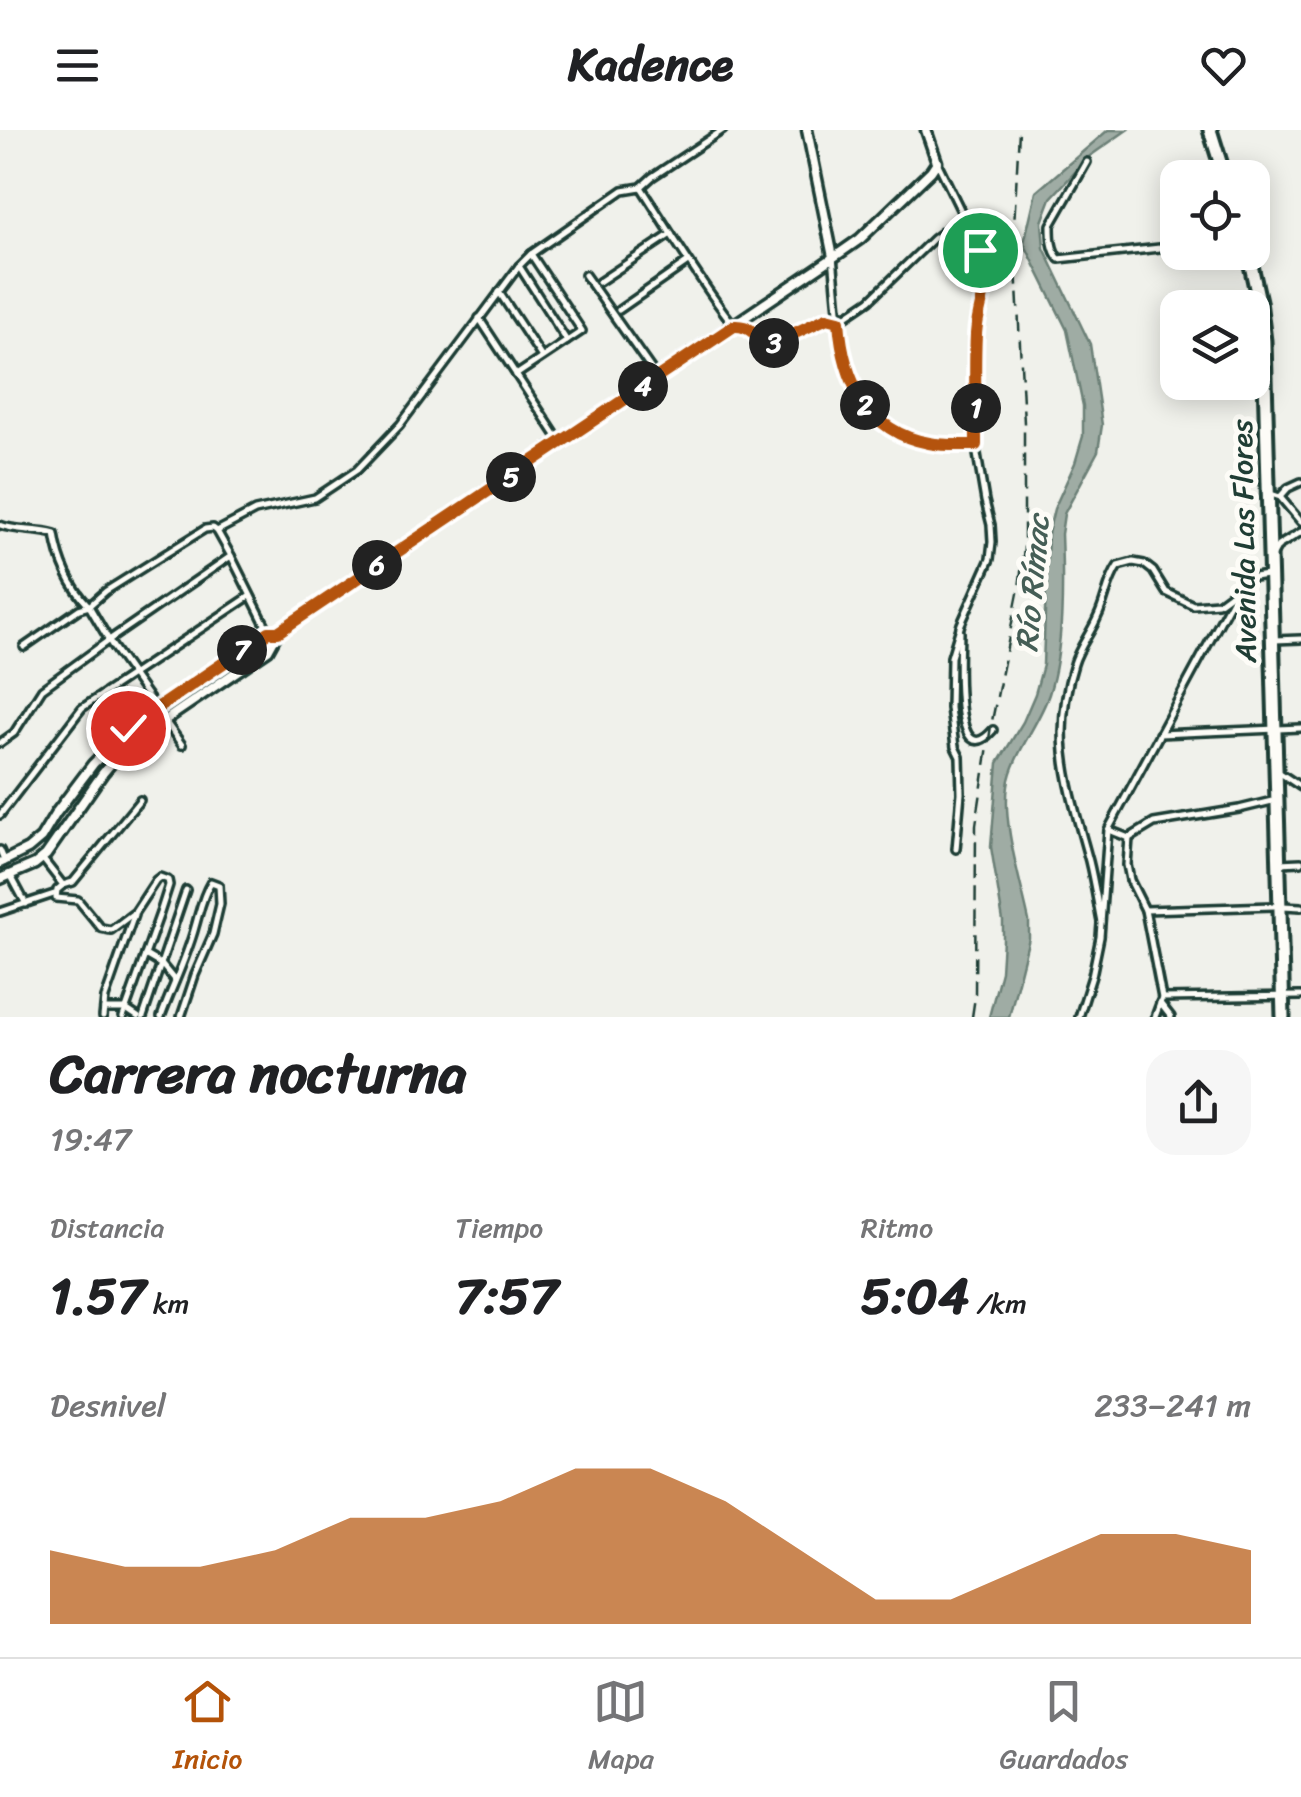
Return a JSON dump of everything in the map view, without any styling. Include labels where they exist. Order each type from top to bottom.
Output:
[{"type":"highway","points":[[1210,130],[1219,160]]},
{"type":"highway","name":"Avenida Las Flores","points":[[1252,270],[1264,340],[1274,495],[1270,575],[1277,906]]},
{"type":"highway","name":"Avenida Las Flores","points":[[1275,769],[1272,801],[1280,1017]]},
{"type":"street","points":[[217,531],[255,511],[315,498],[357,470],[400,425],[531,254],[622,190],[641,187],[722,130]]},
{"type":"street","points":[[807,130],[854,388],[881,421],[909,437],[976,445]]},
{"type":"street","points":[[926,130],[986,271],[986,290],[976,332],[976,445],[992,542],[990,559],[960,624],[951,657],[953,735],[960,757],[961,792],[956,849]]},
{"type":"street","points":[[0,850],[3,863],[41,838],[93,764],[112,743],[156,708],[561,443],[833,258],[860,239],[937,162]]},
{"type":"street","points":[[1088,162],[1051,225],[1054,254],[1059,259],[1160,248]]},
{"type":"street","points":[[641,187],[688,262],[736,325],[750,330],[763,348],[827,318],[839,321],[870,300],[964,216]]},
{"type":"street","points":[[599,282],[671,234]]},
{"type":"street","points":[[516,375],[582,331],[531,254]]},
{"type":"street","points":[[619,310],[688,262]]},
{"type":"street","points":[[519,266],[567,341]]},
{"type":"street","points":[[586,275],[656,376]]},
{"type":"street","points":[[499,292],[542,357]]},
{"type":"street","points":[[479,318],[561,443]]},
{"type":"street","points":[[1301,482],[1274,495],[1301,522]]},
{"type":"street","points":[[0,524],[55,534],[57,551],[74,590],[182,745]]},
{"type":"street","points":[[24,647],[106,591],[205,529],[213,528],[274,632]]},
{"type":"street","points":[[1270,560],[1278,546],[1301,532]]},
{"type":"street","points":[[0,743],[14,733],[42,690],[231,556]]},
{"type":"street","points":[[1101,922],[1063,756],[1072,668],[1097,619],[1111,576],[1118,566],[1144,564],[1154,571],[1166,592],[1193,605],[1218,603],[1248,578],[1270,575]]},
{"type":"street","points":[[1079,1017],[1092,976],[1101,922],[1108,830],[1237,589]]},
{"type":"street","points":[[0,816],[82,708],[250,596]]},
{"type":"street","points":[[960,624],[960,702],[965,728],[976,739],[994,730]]},
{"type":"street","points":[[0,878],[42,858],[124,748],[268,650],[274,632]]},
{"type":"street","points":[[1272,640],[1301,639]]},
{"type":"street","points":[[1160,734],[1301,728]]},
{"type":"street","points":[[1275,769],[1301,787]]},
{"type":"street","points":[[0,912],[55,894],[72,882],[140,800]]},
{"type":"street","points":[[1129,838],[1154,823],[1272,801]]},
{"type":"street","points":[[1108,830],[1129,838]]},
{"type":"street","points":[[1129,838],[1130,880],[1145,910],[1161,1000],[1170,1017]]},
{"type":"street","points":[[42,858],[63,885]]},
{"type":"street","points":[[1279,864],[1301,862]]},
{"type":"street","points":[[11,875],[26,904]]},
{"type":"street","points":[[104,1017],[105,998],[134,912],[160,876],[169,885],[123,1017]]},
{"type":"street","points":[[161,1017],[195,928],[200,904],[208,886],[216,882],[221,894],[217,919],[182,1017]]},
{"type":"street","points":[[104,1008],[126,1009],[140,1017],[186,890]]},
{"type":"street","points":[[55,894],[56,898],[78,900],[101,928],[111,930],[134,912]]},
{"type":"street","points":[[1145,910],[1301,907]]},
{"type":"street","points":[[146,955],[162,965],[175,981]]},
{"type":"street","points":[[1161,1000],[1301,996]]},
{"type":"street","points":[[1155,1017],[1161,1000]]},
{"type":"shaded area","points":[[1108,130],[1127,130],[1090,156],[1051,198],[1042,222],[1044,248],[1090,344],[1102,425],[1098,451],[1064,514],[1061,616],[1054,676],[1008,785],[1010,835],[1029,921],[1029,938],[1009,1017],[989,1017],[1001,971],[1003,940],[991,847],[998,763],[1023,722],[1043,665],[1048,534],[1083,436],[1083,406],[1067,330],[1024,243],[1036,192]]},
{"type":"railway","points":[[972,1017],[976,825],[1024,548],[1024,423],[1014,227],[1019,130]]},
{"type":"route","points":[[128,728],[734,326],[750,330],[763,348],[831,317],[839,321],[854,388],[881,421],[893,430],[933,444],[976,445],[976,332],[986,290],[980,250]]},
{"type":"water label","name":"Río Rímac","points":[[1032,583]]}]
